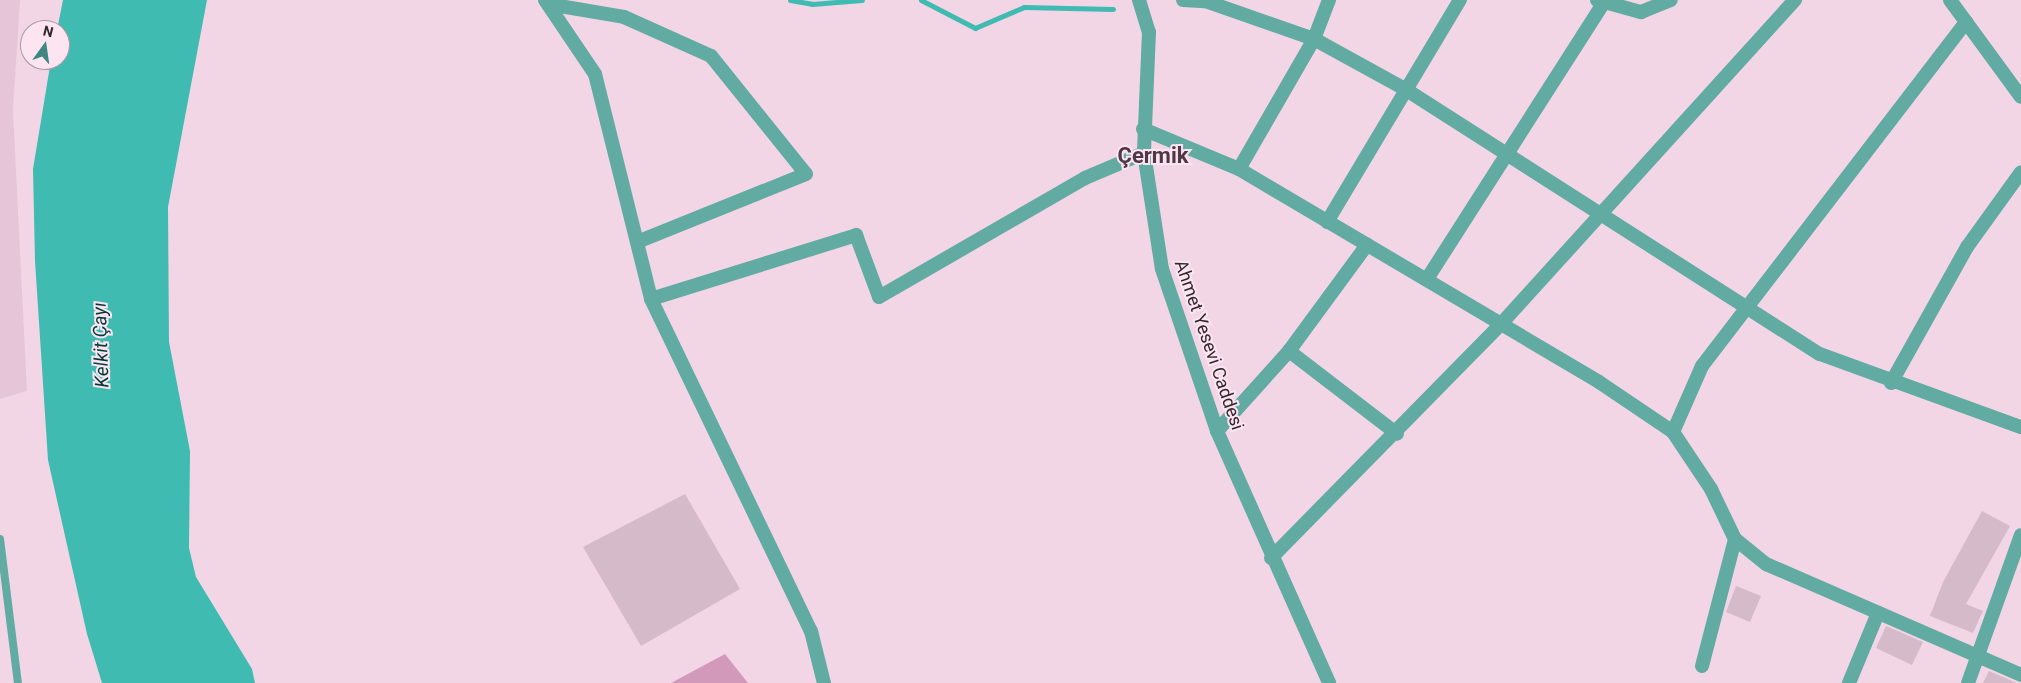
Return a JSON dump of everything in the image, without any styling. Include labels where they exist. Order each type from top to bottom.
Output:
[{"type":"street","name":"Ahmet Yesevi Caddesi","points":[[1139,0],[1149,32],[1143,129],[1144,153],[1162,269],[1217,431],[1271,558],[1329,683]]},
{"type":"street","points":[[1184,0],[1205,1],[1314,39],[1405,89],[1510,154],[1820,354],[1891,383],[2021,427]]},
{"type":"street","points":[[1239,169],[1314,39],[1329,0]]},
{"type":"street","points":[[1327,222],[1460,0]]},
{"type":"street","points":[[1427,279],[1510,154],[1600,2],[1642,6],[1671,0]]},
{"type":"street","points":[[1271,558],[1398,434],[1501,324],[1599,212],[1795,0]]},
{"type":"street","points":[[1950,0],[2021,97]]},
{"type":"street","points":[[546,2],[624,17],[711,56],[806,174],[639,241]]},
{"type":"street","points":[[546,2],[595,74],[639,241],[651,299],[811,630],[824,683]]},
{"type":"street","points":[[1673,432],[1702,366],[1966,22]]},
{"type":"street","points":[[1143,129],[1239,169],[1427,279],[1673,432],[1711,488],[1735,539],[1766,564],[2021,675]]},
{"type":"street","points":[[651,299],[856,235],[879,297],[1085,178],[1144,153]]},
{"type":"street","points":[[1891,383],[1966,247],[2021,172]]},
{"type":"street","points":[[1217,431],[1289,351],[1367,245]]},
{"type":"street","points":[[1289,351],[1398,434]]},
{"type":"street","points":[[1968,683],[2021,535]]},
{"type":"street","points":[[1702,666],[1735,539]]},
{"type":"street","points":[[1849,683],[1878,613]]},
{"type":"lane","points":[[0,539],[18,683]]},
{"type":"shaded area","points":[[0,0],[20,0],[13,110],[27,391],[0,399]]},
{"type":"shaded area","points":[[725,654],[748,683],[671,683]]},
{"type":"water","name":"Kelkit Çayı","points":[[63,0],[207,0],[168,207],[169,342],[190,451],[189,548],[196,577],[252,669],[255,683],[102,683],[87,634],[48,460],[35,261],[33,169],[49,70],[70,70],[70,20],[59,20]]},
{"type":"building","points":[[685,494],[740,589],[641,646],[583,547]]},
{"type":"building","points":[[1982,511],[2010,526],[1966,604],[1983,611],[1973,633],[1930,616],[1943,582]]},
{"type":"building","points":[[1736,586],[1761,596],[1750,622],[1726,612]]},
{"type":"building","points":[[1886,626],[1923,642],[1912,665],[1876,648]]},
{"type":"building","points":[[1989,671],[2017,683],[1983,683]]},
{"type":"waterway","points":[[790,0],[812,4],[862,0]]},
{"type":"waterway","points":[[921,0],[975,28],[1024,7],[1113,9]]},
{"type":"district","name":"Çermik","points":[[1153,156]]}]
